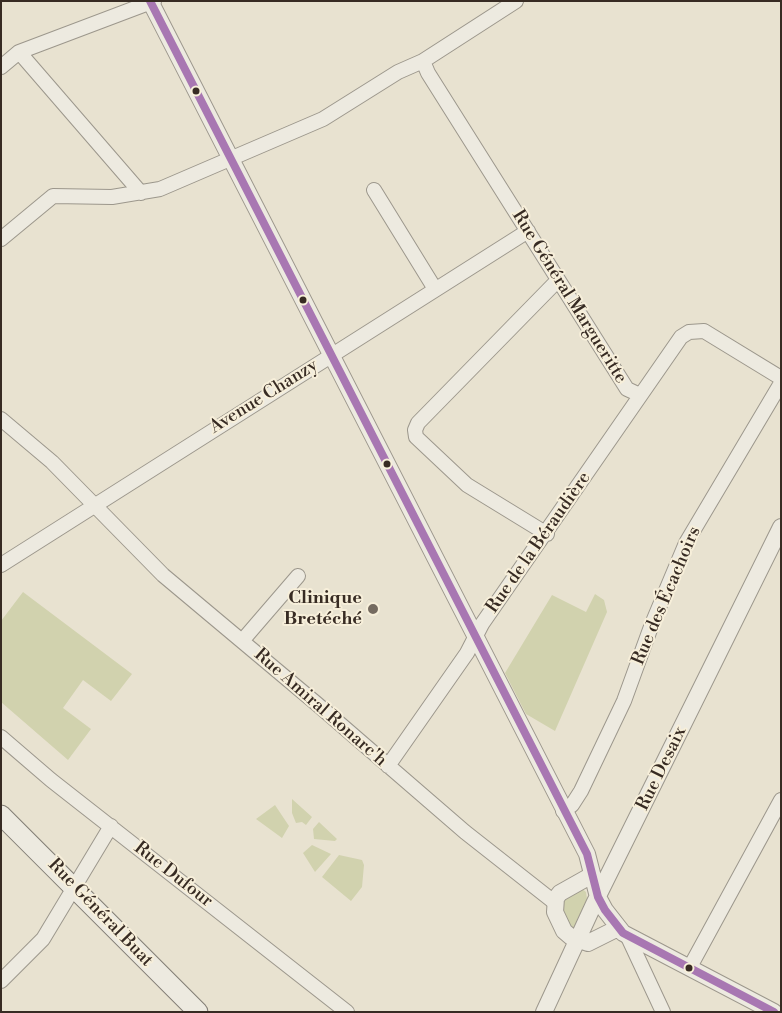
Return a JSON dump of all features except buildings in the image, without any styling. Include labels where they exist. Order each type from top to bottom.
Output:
[{"type":"main road","name":"Rue Général Buat","points":[[1,814],[76,887],[198,1012]]},
{"type":"street","points":[[1,239],[53,196],[112,197],[160,189],[323,119],[398,72],[424,61],[516,1]]},
{"type":"street","points":[[1,67],[19,52],[152,2],[230,159],[586,854],[598,897],[623,932],[663,1012]]},
{"type":"street","points":[[19,52],[141,193]]},
{"type":"street","name":"Rue Général Margueritte","points":[[424,61],[428,73],[627,389],[640,395],[681,338],[694,331],[712,335],[781,378]]},
{"type":"street","points":[[374,190],[435,289]]},
{"type":"street","name":"Avenue Chanzy","points":[[1,564],[528,231]]},
{"type":"street","points":[[547,534],[467,485],[416,437],[415,430],[418,423],[558,280]]},
{"type":"street","name":"Rue des Écachoirs","points":[[563,811],[572,805],[581,791],[624,701],[652,624],[686,543],[781,383]]},
{"type":"street","name":"Rue de la Béraudière","points":[[388,766],[467,653],[482,624],[547,534],[640,395]]},
{"type":"street","name":"Rue Amiral Ronarc'h","points":[[1,419],[52,462],[96,504],[163,575],[465,832],[554,902]]},
{"type":"street","name":"Rue Desaix","points":[[544,1012],[598,897],[781,527]]},
{"type":"street","points":[[242,641],[298,576]]},
{"type":"street","name":"Rue Dufour","points":[[1,736],[52,780],[347,1012]]},
{"type":"street","points":[[690,967],[781,800]]},
{"type":"street","points":[[1,981],[43,939],[111,826]]},
{"type":"street","points":[[592,875],[560,893],[554,902],[555,912],[564,931],[586,943],[623,932],[774,1012]]},
{"type":"green space","points":[[23,592],[132,674],[111,701],[83,680],[63,708],[91,729],[68,760],[1,702],[1,621]]},
{"type":"green space","points":[[595,594],[604,600],[607,612],[555,731],[526,714],[505,673],[552,595],[586,612]]},
{"type":"green space","points":[[292,799],[312,817],[306,825],[302,822],[296,823],[292,813]]},
{"type":"green space","points":[[275,805],[289,826],[282,838],[256,819]]},
{"type":"green space","points":[[319,822],[337,839],[335,841],[314,839],[313,829]]},
{"type":"green space","points":[[312,845],[331,854],[315,872],[303,853]]},
{"type":"green space","points":[[339,855],[362,860],[364,865],[362,887],[351,901],[322,877]]},
{"type":"green space","points":[[581,888],[586,892],[587,899],[573,929],[564,916],[562,900]]},
{"type":"transit line","points":[[150,1],[587,854],[598,897],[605,910],[623,933],[774,1012]]},
{"type":"place","name":"Clinique Bretéché","points":[[373,609]]}]
